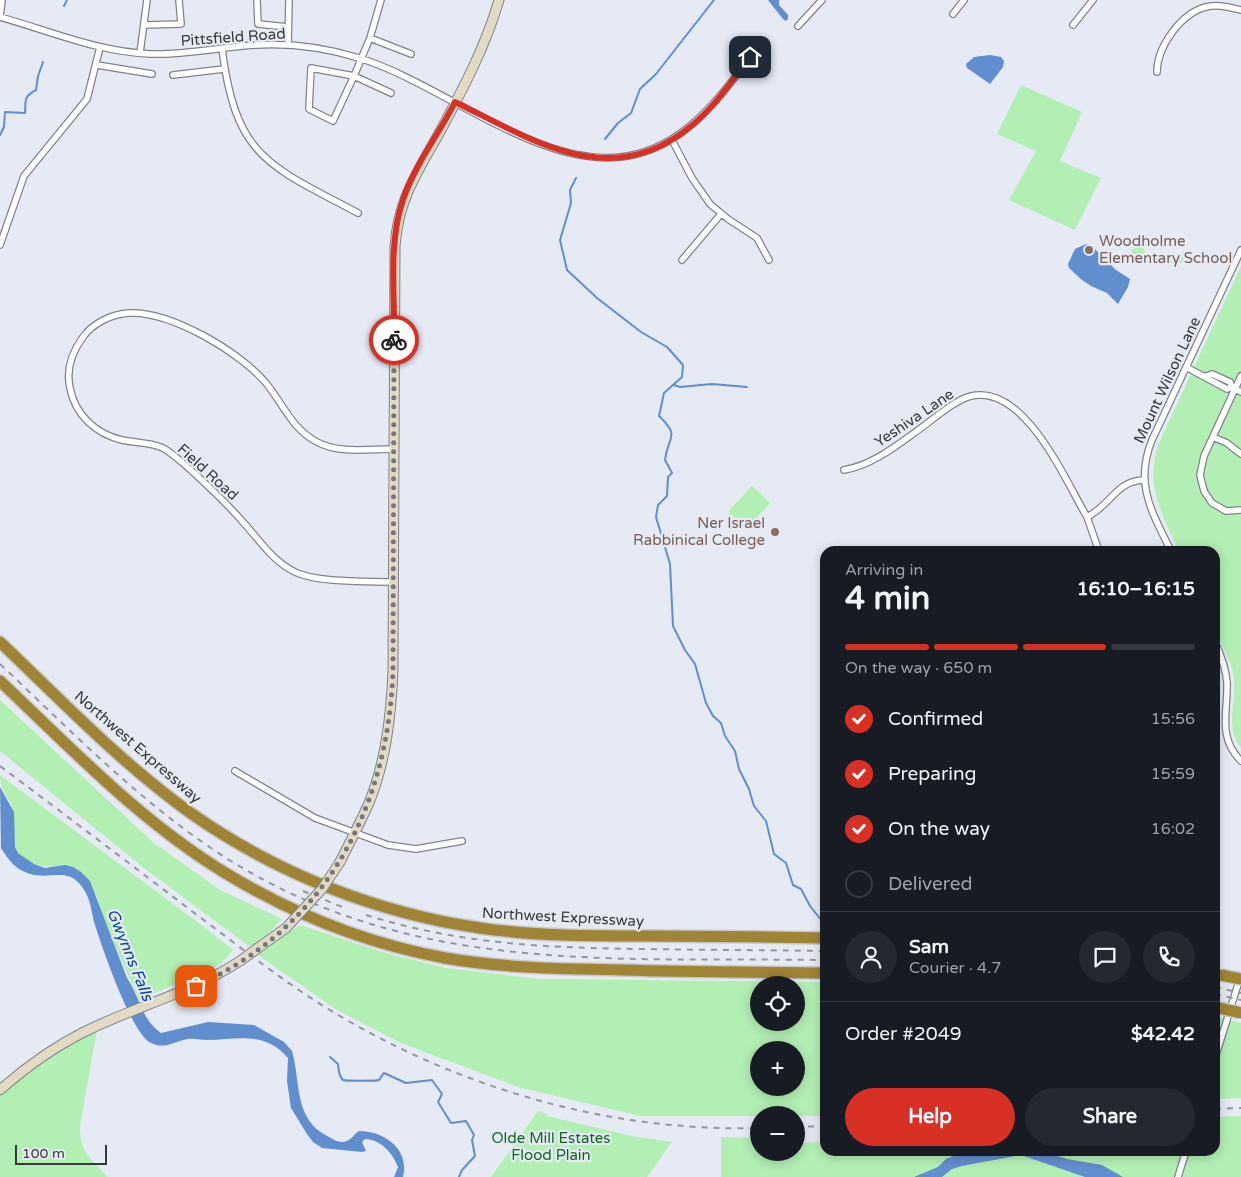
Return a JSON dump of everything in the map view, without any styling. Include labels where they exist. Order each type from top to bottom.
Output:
[{"type":"highway","name":"Northwest Expressway","points":[[0,642],[105,741],[192,813],[236,842],[276,864],[326,887],[364,901],[420,917],[515,932],[602,936],[820,938]]},
{"type":"highway","points":[[0,681],[123,796],[193,851],[226,874],[275,900],[353,933],[443,958],[513,967],[576,970],[820,972]]},
{"type":"highway","points":[[1220,974],[1241,979]]},
{"type":"highway","points":[[1220,1008],[1241,1013]]},
{"type":"main road","points":[[0,1090],[56,1048],[114,1019],[206,982],[240,961],[286,928],[322,889],[340,862],[355,832],[375,784],[388,736],[393,671],[395,247],[398,219],[409,184],[455,102],[484,43],[499,0]]},
{"type":"street","points":[[0,17],[2,0]]},
{"type":"street","points":[[140,53],[147,0]]},
{"type":"street","points":[[144,25],[180,24],[179,0]]},
{"type":"street","points":[[257,0],[258,24],[288,27]]},
{"type":"street","points":[[288,45],[289,0]]},
{"type":"street","points":[[380,0],[370,38],[354,76],[333,121],[308,109],[311,68],[354,76],[391,93]]},
{"type":"street","points":[[798,26],[822,0]]},
{"type":"street","points":[[954,14],[964,0]]},
{"type":"street","points":[[1073,25],[1093,0]]},
{"type":"street","points":[[1157,72],[1159,56],[1163,47],[1191,14],[1213,6],[1241,10]]},
{"type":"street","name":"Pittsfield Road","points":[[0,17],[100,47],[140,53],[180,54],[256,45],[288,45],[322,49],[361,58],[391,70],[549,148],[589,158],[628,156],[672,140],[691,127],[708,110],[762,42]]},
{"type":"street","points":[[370,38],[411,54]]},
{"type":"street","points":[[0,244],[24,176],[36,158],[83,107],[90,92],[100,47]]},
{"type":"street","points":[[222,49],[224,68],[235,115],[257,150],[289,176],[358,213]]},
{"type":"street","points":[[97,65],[152,74]]},
{"type":"street","points":[[173,76],[224,68]]},
{"type":"street","points":[[672,140],[699,189],[722,214],[757,238],[769,260]]},
{"type":"street","points":[[682,260],[722,214]]},
{"type":"street","name":"Mount Wilson Lane","points":[[1169,546],[1151,508],[1144,480],[1148,451],[1241,250]]},
{"type":"street","name":"Field Road","points":[[394,449],[339,449],[318,443],[294,424],[267,385],[247,364],[205,337],[160,318],[129,313],[101,322],[83,337],[70,366],[69,386],[74,402],[90,425],[111,436],[151,444],[172,454],[229,507],[283,566],[307,576],[394,582]]},
{"type":"street","points":[[1186,367],[1206,376],[1212,374],[1230,382],[1236,389]]},
{"type":"street","points":[[1241,376],[1200,468],[1203,488],[1209,500],[1226,511],[1241,510]]},
{"type":"street","name":"Yeshiva Lane","points":[[844,470],[855,468],[882,455],[963,399],[984,395],[1001,399],[1009,404],[1040,438],[1059,463],[1087,517],[1097,546]]},
{"type":"street","points":[[1213,437],[1227,443],[1241,454]]},
{"type":"street","points":[[1087,517],[1105,506],[1128,482],[1144,480]]},
{"type":"street","points":[[1220,657],[1227,678],[1225,733],[1229,745],[1241,760]]},
{"type":"street","points":[[235,772],[315,818],[388,845],[405,848],[437,847],[462,841]]},
{"type":"street","points":[[1220,1042],[1241,974]]},
{"type":"street","points":[[1178,1177],[1184,1156]]},
{"type":"green space","points":[[1021,85],[1082,112],[1060,161],[1101,178],[1075,230],[1009,200],[1036,151],[997,134]]},
{"type":"green space","points":[[1142,245],[1148,259],[1137,264],[1131,250]]},
{"type":"green space","points":[[1187,252],[1190,259],[1174,266],[1170,259]]},
{"type":"green space","points":[[1241,266],[1241,748],[1236,740],[1232,723],[1233,671],[1220,640],[1220,546],[1177,546],[1161,512],[1154,485],[1153,472],[1159,443]]},
{"type":"green space","points":[[752,486],[770,503],[747,528],[728,512]]},
{"type":"green space","points":[[0,700],[154,843],[220,890],[282,919],[270,932],[250,947],[144,868],[0,751]]},
{"type":"green space","points":[[0,775],[233,950],[221,964],[139,1000],[102,916],[97,896],[65,865],[43,866],[29,862],[18,853],[14,842],[13,811],[1,786]]},
{"type":"green space","points":[[300,925],[382,952],[446,968],[539,979],[750,981],[750,1031],[805,1031],[805,982],[820,982],[820,1116],[805,1116],[805,1106],[750,1106],[750,1116],[640,1116],[518,1087],[401,1043],[337,1010],[258,955]]},
{"type":"green space","points":[[1220,1018],[1241,1023],[1241,1098],[1220,1099]]},
{"type":"green space","points":[[97,1030],[80,1134],[87,1154],[108,1177],[0,1177],[0,1095],[43,1061]]},
{"type":"green space","name":"Olde Mill Estates Flood Plain","points":[[538,1111],[547,1114],[547,1116],[632,1136],[672,1142],[647,1177],[491,1177]]},
{"type":"green space","points":[[1241,1116],[1241,1177],[721,1177],[721,1137],[750,1138],[750,1161],[805,1161],[805,1143],[820,1142],[820,1156],[1220,1156],[1220,1117]]},
{"type":"water","points":[[768,0],[779,0],[779,5],[788,15],[786,21],[783,19]]},
{"type":"water","points":[[990,55],[1001,57],[1004,61],[1003,67],[990,84],[967,68],[966,64],[974,57]]},
{"type":"water","points":[[1086,244],[1091,245],[1116,270],[1130,279],[1128,287],[1118,304],[1107,293],[1091,286],[1069,268],[1068,264],[1075,249]]},
{"type":"water","name":"Gwynns Falls","points":[[0,787],[14,812],[15,847],[18,853],[34,864],[45,868],[65,865],[73,867],[90,881],[127,978],[145,1014],[154,1027],[161,1033],[208,1022],[254,1025],[284,1042],[292,1051],[300,1099],[309,1121],[317,1130],[340,1142],[349,1140],[359,1131],[377,1134],[386,1138],[399,1150],[403,1158],[403,1177],[394,1177],[398,1167],[396,1162],[389,1152],[376,1141],[365,1139],[362,1142],[366,1151],[362,1152],[322,1148],[313,1142],[291,1108],[287,1081],[288,1058],[270,1043],[250,1038],[190,1039],[161,1046],[151,1043],[143,1037],[118,989],[87,895],[80,884],[73,878],[65,875],[40,876],[21,870],[12,863],[1,848]]},
{"type":"water","points":[[953,1156],[1016,1156],[962,1166],[952,1169],[942,1177],[914,1177],[938,1167],[946,1159]]},
{"type":"water","points":[[1024,1156],[1058,1156],[1102,1165],[1123,1177],[1085,1177]]},
{"type":"waterway","points":[[64,6],[67,0]]},
{"type":"waterway","points":[[605,139],[618,123],[631,113],[640,89],[656,74],[714,0]]},
{"type":"waterway","points":[[0,135],[4,127],[5,112],[25,113],[26,99],[36,90],[43,62]]},
{"type":"waterway","points":[[576,178],[570,190],[571,203],[560,240],[567,270],[597,298],[641,332],[667,347],[683,365],[682,377],[664,393],[659,416],[670,428],[671,433],[665,460],[672,473],[668,477],[667,496],[658,505],[656,517],[670,564],[673,626],[685,650],[695,664],[706,703],[713,716],[721,723],[725,736],[735,751],[739,769],[749,789],[754,806],[766,821],[774,854],[786,863],[793,885],[801,889],[810,906],[820,918]]},
{"type":"waterway","points":[[674,385],[680,387],[712,384],[747,387]]},
{"type":"waterway","points":[[330,1057],[338,1064],[339,1074],[343,1080],[379,1080],[384,1073],[406,1083],[432,1080],[442,1094],[438,1102],[451,1123],[466,1121],[474,1135],[472,1140],[475,1156],[462,1170],[459,1177]]},
{"type":"railway","points":[[0,664],[128,784],[183,828],[211,848],[283,890],[357,920],[432,939],[508,951],[585,957],[820,960]]},
{"type":"railway","points":[[0,766],[286,981],[325,1007],[392,1045],[442,1067],[544,1102],[597,1114],[651,1123],[750,1128]]},
{"type":"railway","points":[[303,891],[347,909]]},
{"type":"railway","points":[[366,915],[401,925],[469,938],[538,945],[607,948],[820,951]]},
{"type":"railway","points":[[1220,988],[1241,993]]},
{"type":"railway","points":[[1220,995],[1241,1000]]},
{"type":"railway","points":[[1220,1109],[1241,1108]]},
{"type":"railway","points":[[805,1127],[820,1126]]},
{"type":"way so far","points":[[196,986],[218,976],[240,961],[273,938],[300,915],[322,889],[340,862],[369,803],[380,769],[391,716],[393,671],[394,340]]},
{"type":"place","name":"Woodholme Elementary School","points":[[1089,250]]},
{"type":"place","name":"Ner Israel Rabbinical College","points":[[775,532]]},
{"type":"route","points":[[394,340],[395,247],[396,228],[400,211],[409,184],[455,102],[533,141],[561,152],[589,158],[628,156],[657,147],[672,140],[691,127],[708,110],[750,57]]}]
